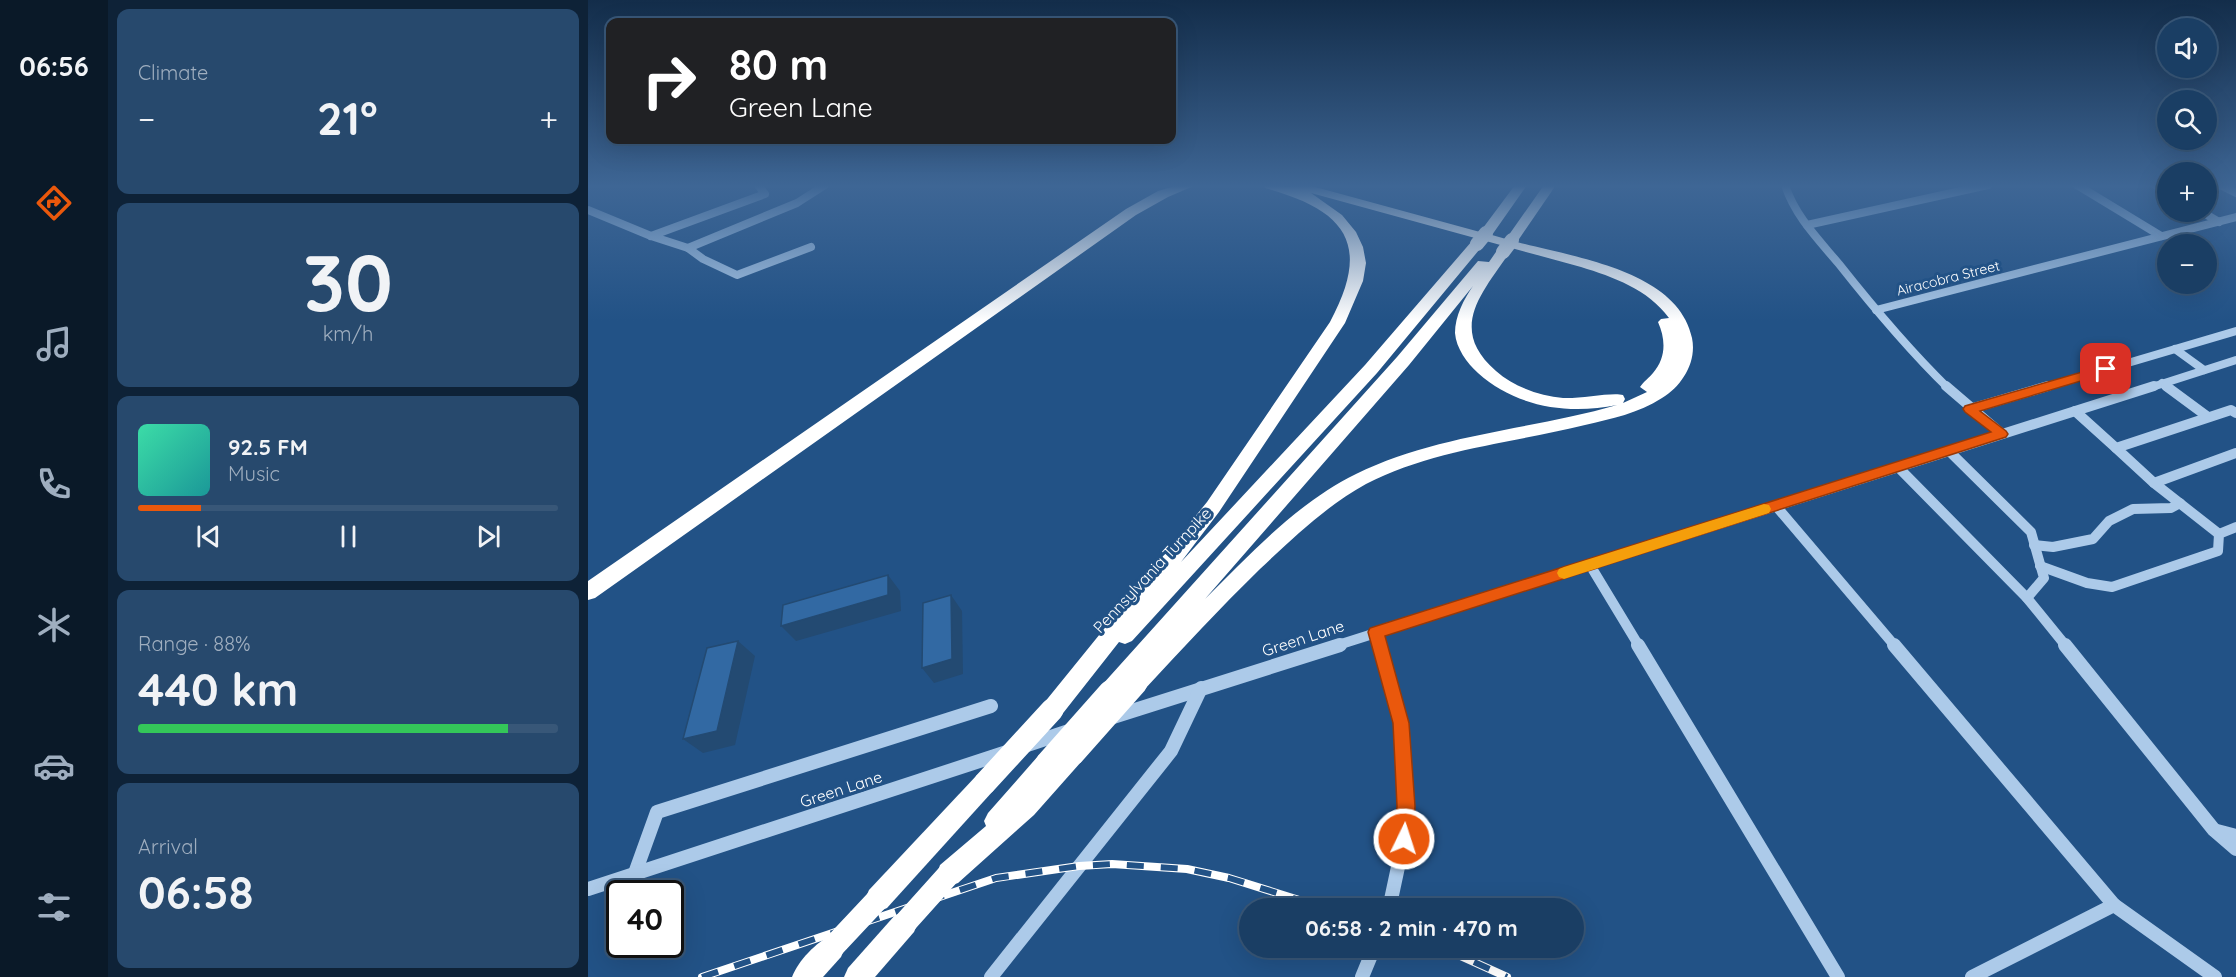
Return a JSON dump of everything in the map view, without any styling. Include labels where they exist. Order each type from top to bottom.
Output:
[{"type":"highway","points":[[588,579],[1087,231]]},
{"type":"highway","points":[[588,592],[1104,231]]},
{"type":"highway","points":[[1052,710],[1213,507],[1337,323],[1354,291],[1359,273],[1359,256],[1347,231]]},
{"type":"highway","points":[[1444,231],[1550,261],[1628,288],[1653,305],[1669,327],[1673,342],[1672,351],[1662,374],[1637,393],[1613,401],[1585,404],[1558,403],[1531,397],[1494,379],[1470,354],[1463,336],[1463,326],[1495,245]]},
{"type":"highway","points":[[949,874],[1026,807],[1136,683],[1270,548],[1315,508],[1344,488],[1379,471],[1421,457],[1632,406],[1663,391],[1675,377],[1683,361],[1685,345],[1678,319],[1656,296],[1628,279],[1576,262],[1457,231]]},
{"type":"highway","name":"Pennsylvania Turnpike","points":[[805,977],[1052,710],[1171,587],[1371,369],[1496,243],[1501,231]]},
{"type":"highway","name":"Pennsylvania Turnpike","points":[[858,977],[1410,353],[1505,231]]},
{"type":"highway","points":[[1496,243],[1508,231]]},
{"type":"street","points":[[638,231],[688,248],[703,259],[736,275],[812,247]]},
{"type":"street","points":[[651,236],[666,231]]},
{"type":"street","points":[[688,248],[730,231]]},
{"type":"street","points":[[1812,231],[1876,310],[1943,384],[2002,434]]},
{"type":"street","name":"Airacobra Street","points":[[1876,310],[2157,238]]},
{"type":"street","points":[[1970,409],[2236,331]]},
{"type":"street","points":[[2175,349],[2204,370]]},
{"type":"street","name":"Green Lane","points":[[588,889],[1201,688],[2236,360]]},
{"type":"street","points":[[2162,384],[2208,417]]},
{"type":"street","points":[[2116,448],[2231,410],[2236,414]]},
{"type":"street","points":[[2075,411],[2154,483],[2219,534]]},
{"type":"street","points":[[1949,451],[2031,532],[2044,578],[2027,598]]},
{"type":"street","points":[[2154,483],[2236,453]]},
{"type":"street","points":[[1898,467],[2027,598],[2214,830],[2236,849]]},
{"type":"street","points":[[2034,545],[2053,547],[2093,539],[2109,521],[2133,509],[2171,508],[2180,503]]},
{"type":"street","points":[[1776,506],[2114,904],[2215,977]]},
{"type":"street","points":[[2219,534],[2236,527]]},
{"type":"street","points":[[2040,566],[2087,583],[2112,587],[2218,551],[2219,534]]},
{"type":"street","points":[[1590,565],[1838,977]]},
{"type":"street","points":[[1376,632],[1401,723],[1405,783],[1404,839],[1391,898]]},
{"type":"street","points":[[991,977],[1171,751],[1201,688]]},
{"type":"street","points":[[635,873],[657,812],[991,706]]},
{"type":"street","points":[[2214,830],[2236,836]]},
{"type":"street","points":[[1972,977],[2114,904]]},
{"type":"street","points":[[1362,977],[1370,958]]},
{"type":"building","points":[[888,575],[888,595],[781,626],[783,605]]},
{"type":"building","points":[[951,595],[952,659],[922,668],[923,603]]},
{"type":"building","points":[[738,641],[717,731],[683,739],[707,648]]},
{"type":"railway","points":[[702,977],[996,878],[1079,866],[1112,864],[1187,869],[1229,878],[1293,898]]},
{"type":"railway","points":[[1465,958],[1507,977]]},
{"type":"slow traffic","points":[[1564,573],[1764,509]]},
{"type":"route","points":[[1404,839],[1406,806],[1401,723],[1376,632],[2002,434],[1970,409],[2106,369]]}]
